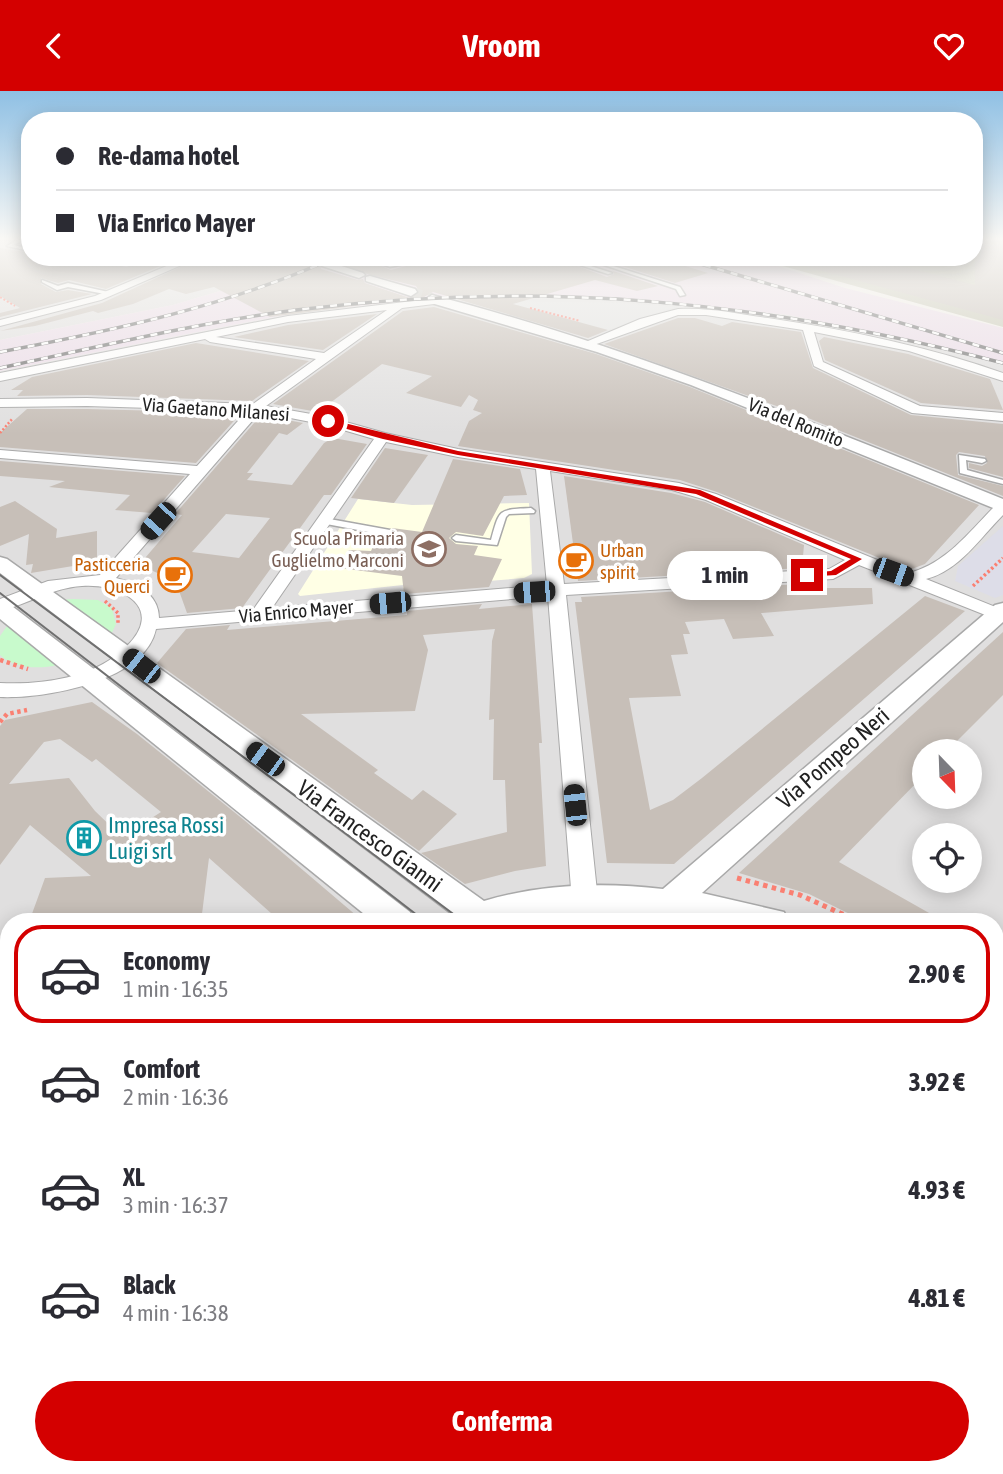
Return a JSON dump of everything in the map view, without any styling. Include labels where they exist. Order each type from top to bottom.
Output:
[{"type":"street","points":[[0,323],[69,305]]},
{"type":"street","points":[[0,377],[288,320],[412,305]]},
{"type":"street","name":"Via del Romito","points":[[451,305],[587,344],[696,382],[1003,506]]},
{"type":"street","points":[[103,582],[258,408],[325,357],[400,307]]},
{"type":"street","points":[[587,344],[680,308],[808,328],[935,355],[1003,377]]},
{"type":"street","points":[[363,310],[383,318]]},
{"type":"street","points":[[11,312],[21,318]]},
{"type":"street","points":[[808,328],[818,364],[917,410],[1003,417]]},
{"type":"street","points":[[197,337],[325,357]]},
{"type":"street","name":"Via Gaetano Milanesi","points":[[7,403],[87,402],[258,408],[318,419],[383,437],[544,468],[655,483],[697,492],[858,559],[1002,611]]},
{"type":"street","points":[[0,419],[7,403]]},
{"type":"street","points":[[259,614],[383,437]]},
{"type":"street","points":[[0,454],[203,471]]},
{"type":"street","points":[[544,468],[543,486],[556,590],[584,901]]},
{"type":"street","points":[[911,578],[928,575],[946,565],[1003,506]]},
{"type":"street","name":"Via Enrico Mayer","points":[[150,624],[556,590],[833,574],[858,559]]},
{"type":"street","name":"Via Francesco Gianni","points":[[0,563],[127,655],[467,913]]},
{"type":"street","points":[[946,565],[948,579],[955,586],[1002,611]]},
{"type":"street","points":[[0,607],[38,590],[67,583],[103,582],[125,586],[144,599],[150,610],[150,624],[143,639],[127,655],[88,678],[45,689],[1,692]]},
{"type":"street","name":"Via Francesco Gianni","points":[[0,607],[387,913]]},
{"type":"street","name":"Via Pompeo Neri","points":[[669,903],[1002,611]]},
{"type":"street","points":[[499,913],[519,907],[584,901],[669,903],[723,913]]},
{"type":"lane","points":[[982,461],[961,457],[963,471],[1003,482]]},
{"type":"lane","points":[[456,538],[494,543],[500,521],[507,512],[531,510]]},
{"type":"lane","points":[[324,521],[390,533]]},
{"type":"path","points":[[521,306],[580,321]]},
{"type":"path","points":[[972,586],[1003,558]]},
{"type":"path","points":[[0,660],[13,666],[35,670]]},
{"type":"path","points":[[0,722],[5,716]]},
{"type":"path","points":[[737,870],[731,876],[797,894],[843,913]]},
{"type":"shaded area","points":[[0,305],[175,305],[173,305],[0,340]]},
{"type":"shaded area","points":[[173,305],[371,305],[299,312],[0,371],[0,340]]},
{"type":"shaded area","points":[[371,305],[688,305],[789,315],[914,341],[1003,364],[1003,913],[0,913],[0,371],[299,312]]},
{"type":"shaded area","points":[[512,305],[675,307],[586,338],[559,329],[576,320]]},
{"type":"shaded area","points":[[688,305],[910,305],[1003,328],[1003,364],[914,341],[789,315]]},
{"type":"shaded area","points":[[922,305],[1003,305],[1003,327]]},
{"type":"shaded area","name":"Scuola Primaria Guglielmo Marconi","points":[[358,499],[412,505],[529,503],[532,574],[524,578],[403,588],[403,585],[300,596],[298,594]]},
{"type":"shaded area","points":[[1003,526],[1003,595],[995,598],[955,581],[958,566]]},
{"type":"green space","points":[[59,600],[98,600],[112,608],[116,624],[110,637]]},
{"type":"green space","points":[[7,626],[58,665],[28,667],[6,660],[0,655],[0,636]]},
{"type":"building","points":[[14,305],[50,305],[0,317],[0,313],[20,308]]},
{"type":"building","points":[[96,305],[131,305],[35,326],[0,331]]},
{"type":"building","points":[[247,305],[366,305],[270,317]]},
{"type":"building","points":[[475,305],[515,305],[608,330],[588,338]]},
{"type":"building","points":[[946,305],[1003,305],[1003,320]]},
{"type":"building","points":[[434,307],[596,354],[690,387],[979,505],[925,564],[909,570],[717,492],[680,480],[458,446],[469,421],[482,413],[473,410],[478,400],[469,395],[461,407],[406,393],[432,376],[382,364],[318,412],[273,404],[403,311]]},
{"type":"building","points":[[377,314],[323,350],[234,337],[288,325]]},
{"type":"building","points":[[678,318],[695,318],[722,326],[732,322],[801,332],[813,368],[911,415],[1003,424],[1003,477],[969,468],[969,463],[982,466],[987,463],[985,456],[959,452],[956,455],[958,475],[1003,486],[1003,496],[793,412],[604,344]]},
{"type":"building","points":[[824,337],[908,354],[990,379],[1003,410],[921,403],[825,360],[819,341]]},
{"type":"building","points":[[196,343],[309,361],[252,401],[87,395],[17,396],[23,390],[11,390],[32,377]]},
{"type":"building","points":[[27,409],[241,413],[196,463],[0,447],[0,433]]},
{"type":"building","points":[[261,415],[303,423],[287,435],[279,433],[247,473],[253,473],[247,480],[292,485],[324,443],[333,438],[367,444],[331,495],[324,495],[242,608],[187,613],[178,588],[169,578],[139,565],[182,515],[175,514]],"holes":[[[226,514],[270,518],[239,558],[192,552]]]},
{"type":"building","points":[[385,448],[428,455],[394,503],[351,498]]},
{"type":"building","points":[[453,459],[520,469],[527,495],[504,496],[483,536],[456,532],[449,538],[456,544],[478,546],[474,555],[502,559],[489,587],[404,594],[402,576],[339,568],[349,550],[371,551],[378,536],[390,539],[396,535],[392,528],[422,532]]},
{"type":"building","points":[[0,461],[185,476],[152,513],[115,510],[130,495],[49,487],[65,481],[0,476]]},
{"type":"building","points":[[564,476],[671,493],[705,502],[804,545],[802,568],[578,581]]},
{"type":"building","points":[[15,501],[57,529],[56,538],[97,531],[97,562],[31,573],[33,564],[26,565],[29,534],[0,546],[0,507]]},
{"type":"building","points":[[800,584],[800,588],[872,588],[873,604],[761,613],[774,636],[733,639],[724,619],[685,622],[690,634],[683,634],[688,654],[671,655],[681,696],[629,698],[650,810],[673,800],[702,778],[925,596],[965,611],[674,864],[607,863],[575,602],[582,602],[581,597]]},
{"type":"building","points":[[482,604],[479,609],[532,604],[542,743],[539,743],[546,866],[465,884],[421,853],[507,832],[505,780],[493,780],[494,719],[489,720],[492,641],[495,629],[423,635],[428,650],[415,711],[301,714],[378,770],[374,773],[412,800],[423,790],[457,814],[419,851],[157,663],[186,629],[230,625],[227,630],[407,615],[407,611]]},
{"type":"building","points":[[1003,632],[1003,695],[959,739],[912,739],[912,787],[839,862],[929,913],[848,913],[809,894],[739,873]]},
{"type":"building","points":[[92,702],[137,734],[244,820],[353,913],[271,913],[209,858],[202,913],[32,913],[45,878],[91,876],[30,825],[0,865],[0,726],[5,720]],"holes":[[[60,739],[92,762],[96,759],[161,812],[122,837],[95,811],[69,778],[9,784],[44,742]]]},
{"type":"tram line","points":[[0,575],[452,913]]},
{"type":"tram line","points":[[0,593],[414,913]]},
{"type":"railway","points":[[0,352],[86,335],[208,305]]},
{"type":"railway","points":[[0,368],[259,315],[351,305]]},
{"type":"railway","points":[[677,305],[826,324],[1003,363]]},
{"type":"railway","points":[[838,305],[1003,353]]},
{"type":"place","name":"Scuola Primaria Guglielmo Marconi","points":[[429,549]]},
{"type":"place","name":"Urban spirit","points":[[576,561]]},
{"type":"place","name":"Pasticceria Querci","points":[[175,575]]},
{"type":"place","name":"Impresa Rossi Luigi srl","points":[[84,838]]},
{"type":"route","points":[[328,421],[383,437],[458,453],[674,486],[712,497],[858,559],[833,574],[807,575]]}]
